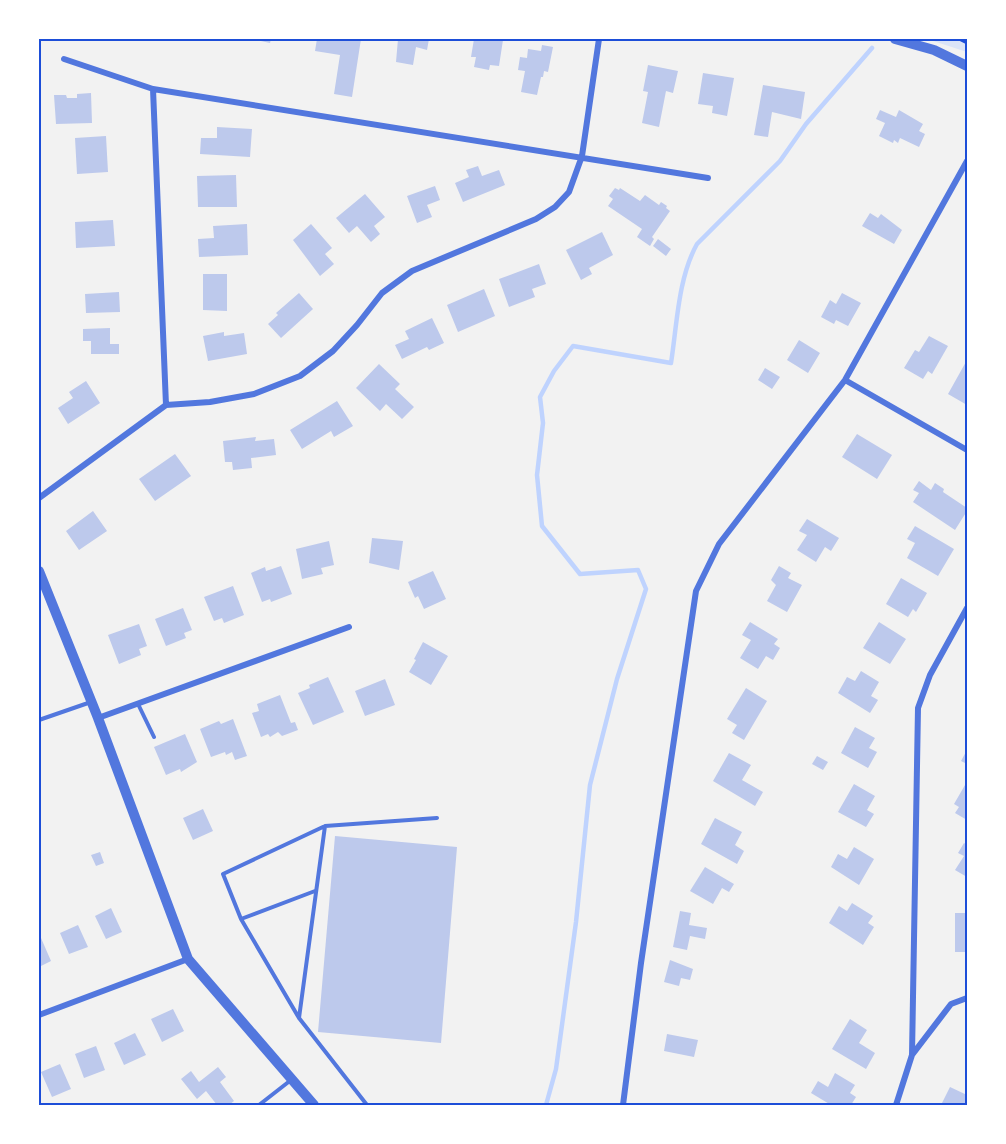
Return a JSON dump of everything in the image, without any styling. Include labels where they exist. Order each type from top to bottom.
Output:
[{"type":"street","points":[[39,498],[166,405],[210,402],[254,394],[300,376],[333,351],[357,325],[381,293],[412,271],[536,219],[555,207],[569,192],[582,156],[598,39]]},
{"type":"street","points":[[895,39],[934,50],[967,66]]},
{"type":"street","points":[[64,59],[153,89],[708,178]]},
{"type":"street","points":[[153,89],[166,405]]},
{"type":"street","points":[[624,1105],[641,963],[696,591],[719,544],[845,380],[967,161]]},
{"type":"street","points":[[845,380],[967,450]]},
{"type":"street","points":[[39,571],[92,702],[188,959],[314,1105]]},
{"type":"street","points":[[896,1105],[912,1055],[918,708],[930,675],[967,608]]},
{"type":"street","points":[[98,718],[349,627]]},
{"type":"street","points":[[39,1015],[188,959]]},
{"type":"street","points":[[912,1055],[951,1004],[967,998]]},
{"type":"lane","points":[[39,720],[92,702]]},
{"type":"lane","points":[[137,704],[154,737]]},
{"type":"lane","points":[[366,1105],[299,1018],[241,919],[222,874],[325,826],[437,818]]},
{"type":"lane","points":[[299,1018],[325,826]]},
{"type":"lane","points":[[241,919],[315,891]]},
{"type":"lane","points":[[259,1105],[292,1079]]},
{"type":"path","points":[[959,39],[967,43]]},
{"type":"shaded area","points":[[927,39],[967,39],[967,52]]},
{"type":"building","points":[[252,39],[271,39],[270,43]]},
{"type":"building","points":[[317,39],[361,39],[352,97],[334,94],[340,55],[315,51]]},
{"type":"building","points":[[398,39],[429,39],[427,50],[416,47],[413,65],[396,62]]},
{"type":"building","points":[[474,39],[503,40],[499,66],[490,65],[489,70],[474,67],[476,57],[471,57]]},
{"type":"building","points":[[542,45],[553,47],[548,72],[544,71],[541,77],[537,95],[521,92],[525,71],[518,70],[520,57],[527,58],[528,49],[541,51]]},
{"type":"building","points":[[648,65],[678,71],[673,93],[666,91],[659,127],[642,123],[648,92],[643,91]]},
{"type":"building","points":[[703,73],[734,78],[727,116],[712,113],[713,106],[698,104]]},
{"type":"building","points":[[763,85],[805,92],[801,119],[772,112],[768,137],[754,135]]},
{"type":"building","points":[[91,93],[92,123],[56,124],[54,95],[77,98],[77,94]]},
{"type":"building","points":[[880,110],[896,117],[899,110],[923,124],[919,131],[925,134],[919,147],[900,138],[898,143],[894,140],[893,143],[879,136],[885,123],[876,119]]},
{"type":"building","points":[[217,127],[252,129],[250,157],[200,154],[201,138],[217,138]]},
{"type":"building","points":[[106,136],[108,172],[77,174],[75,138]]},
{"type":"building","points":[[478,166],[482,176],[499,170],[505,185],[463,202],[455,183],[469,177],[466,170]]},
{"type":"building","points":[[236,175],[237,207],[198,207],[197,176]]},
{"type":"building","points":[[435,186],[440,200],[427,205],[432,217],[417,223],[407,196]]},
{"type":"building","points":[[615,188],[619,190],[620,188],[640,201],[645,195],[659,205],[661,202],[667,206],[666,208],[670,211],[652,237],[654,239],[650,246],[637,237],[642,229],[608,206],[613,199],[609,196]]},
{"type":"building","points":[[365,194],[385,217],[374,226],[380,234],[371,242],[357,226],[349,233],[336,218]]},
{"type":"building","points":[[870,213],[878,218],[881,214],[902,230],[894,244],[862,226]]},
{"type":"building","points":[[113,220],[115,246],[76,248],[75,222]]},
{"type":"building","points":[[247,224],[248,255],[199,257],[198,239],[214,238],[213,226]]},
{"type":"building","points":[[311,224],[332,248],[325,254],[334,264],[320,276],[293,240]]},
{"type":"building","points":[[602,232],[613,255],[589,268],[592,274],[581,280],[566,250]]},
{"type":"building","points":[[658,239],[671,249],[666,256],[653,246]]},
{"type":"building","points":[[539,264],[546,284],[532,289],[535,297],[509,307],[499,279]]},
{"type":"building","points":[[203,274],[227,274],[227,311],[203,310]]},
{"type":"building","points":[[484,289],[495,316],[458,332],[447,305]]},
{"type":"building","points":[[119,292],[120,312],[86,313],[85,294]]},
{"type":"building","points":[[299,293],[313,309],[281,338],[268,324],[278,315],[276,313]]},
{"type":"building","points":[[842,293],[861,303],[848,326],[836,320],[834,324],[821,317],[830,300],[836,304]]},
{"type":"building","points":[[432,318],[444,343],[429,350],[427,347],[402,359],[395,345],[409,339],[405,331]]},
{"type":"building","points":[[110,328],[110,344],[119,344],[119,354],[91,354],[91,341],[83,341],[83,329]]},
{"type":"building","points":[[224,332],[224,336],[244,333],[247,354],[208,361],[203,336]]},
{"type":"building","points":[[929,336],[948,346],[932,374],[928,371],[923,379],[904,368],[915,350],[919,352]]},
{"type":"building","points":[[799,340],[820,353],[808,373],[787,360]]},
{"type":"building","points":[[967,360],[967,405],[948,394]]},
{"type":"building","points":[[379,364],[400,384],[395,389],[414,407],[402,419],[386,404],[380,411],[356,388]]},
{"type":"building","points":[[765,368],[780,377],[772,389],[758,380]]},
{"type":"building","points":[[86,381],[100,403],[68,424],[58,408],[73,398],[69,392]]},
{"type":"building","points":[[337,401],[353,426],[334,437],[331,431],[302,449],[290,430]]},
{"type":"building","points":[[857,434],[892,455],[877,479],[842,457]]},
{"type":"building","points":[[256,437],[255,441],[274,439],[276,455],[251,458],[252,468],[233,470],[232,462],[225,462],[223,441]]},
{"type":"building","points":[[175,454],[191,476],[155,501],[139,479]]},
{"type":"building","points":[[919,481],[931,490],[935,483],[944,489],[943,492],[967,508],[955,530],[913,502],[919,493],[913,490]]},
{"type":"building","points":[[93,511],[107,531],[79,550],[66,531]]},
{"type":"building","points":[[807,519],[839,538],[831,551],[825,547],[816,562],[797,550],[807,535],[799,531]]},
{"type":"building","points":[[915,526],[954,549],[938,576],[907,558],[915,543],[907,539]]},
{"type":"building","points":[[372,538],[403,541],[399,570],[369,563]]},
{"type":"building","points":[[329,541],[334,565],[321,568],[323,574],[302,579],[296,549]]},
{"type":"building","points":[[281,566],[292,594],[271,602],[270,599],[262,602],[251,573],[265,567],[266,571]]},
{"type":"building","points":[[779,566],[791,573],[788,578],[802,585],[787,612],[767,601],[776,585],[771,580]]},
{"type":"building","points":[[433,571],[446,599],[424,609],[418,596],[415,598],[408,582]]},
{"type":"building","points":[[901,578],[927,593],[916,612],[913,609],[908,617],[886,604]]},
{"type":"building","points":[[233,586],[244,615],[224,623],[222,618],[214,621],[204,597]]},
{"type":"building","points":[[183,608],[192,630],[184,633],[186,638],[166,646],[155,619]]},
{"type":"building","points":[[750,622],[778,639],[774,644],[780,648],[773,660],[766,656],[758,669],[740,658],[751,640],[742,635]]},
{"type":"building","points":[[879,622],[906,639],[890,664],[863,648]]},
{"type":"building","points":[[139,624],[147,646],[139,649],[141,655],[119,664],[108,635]]},
{"type":"building","points":[[423,642],[448,656],[431,685],[409,672]]},
{"type":"building","points":[[861,671],[879,682],[871,696],[878,700],[870,713],[838,693],[847,677],[855,681]]},
{"type":"building","points":[[328,677],[344,712],[313,725],[298,693],[310,688],[309,685]]},
{"type":"building","points":[[385,679],[395,705],[365,716],[355,691]]},
{"type":"building","points":[[746,688],[767,701],[744,740],[732,733],[737,725],[727,719]]},
{"type":"building","points":[[280,695],[291,723],[295,722],[298,730],[282,736],[278,732],[270,737],[268,734],[261,737],[252,713],[259,711],[257,704]]},
{"type":"building","points":[[233,719],[247,756],[235,760],[232,752],[226,755],[225,752],[211,757],[200,729],[219,721],[221,724]]},
{"type":"building","points":[[855,727],[875,738],[869,748],[877,752],[868,768],[841,753]]},
{"type":"building","points":[[185,734],[197,762],[181,772],[180,769],[166,775],[154,747]]},
{"type":"building","points":[[967,750],[967,764],[961,761]]},
{"type":"building","points":[[729,753],[751,765],[742,780],[763,792],[755,806],[713,781]]},
{"type":"building","points":[[817,756],[828,762],[823,770],[812,764]]},
{"type":"building","points":[[854,784],[875,796],[867,810],[874,814],[866,827],[838,812]]},
{"type":"building","points":[[965,785],[967,786],[967,820],[955,813],[959,807],[954,804]]},
{"type":"building","points":[[203,809],[213,831],[193,840],[183,818]]},
{"type":"building","points":[[715,818],[742,832],[735,845],[744,851],[737,864],[701,844]]},
{"type":"building","points":[[335,836],[457,847],[441,1043],[318,1032]]},
{"type":"building","points":[[964,843],[967,845],[967,877],[955,870],[964,856],[958,853]]},
{"type":"building","points":[[854,847],[874,859],[859,885],[831,867],[838,854],[847,859]]},
{"type":"building","points":[[100,852],[104,863],[96,866],[91,855]]},
{"type":"building","points":[[705,867],[734,884],[729,892],[722,888],[713,904],[690,891]]},
{"type":"building","points":[[852,903],[873,916],[868,923],[874,927],[863,945],[829,923],[839,906],[847,911]]},
{"type":"building","points":[[111,908],[122,932],[106,939],[95,916]]},
{"type":"building","points":[[680,911],[691,913],[689,925],[707,928],[705,939],[690,936],[687,950],[673,947]]},
{"type":"building","points":[[955,913],[967,913],[967,952],[955,952]]},
{"type":"building","points":[[78,925],[88,947],[69,954],[60,933]]},
{"type":"building","points":[[41,938],[51,961],[39,967],[39,939]]},
{"type":"building","points":[[670,960],[693,969],[690,980],[681,978],[679,986],[664,982]]},
{"type":"building","points":[[173,1009],[184,1031],[162,1042],[151,1019]]},
{"type":"building","points":[[850,1019],[867,1030],[859,1043],[875,1053],[866,1069],[832,1049]]},
{"type":"building","points":[[135,1033],[146,1055],[124,1065],[114,1043]]},
{"type":"building","points":[[667,1034],[698,1040],[694,1057],[664,1051]]},
{"type":"building","points":[[96,1046],[105,1070],[84,1078],[75,1054]]},
{"type":"building","points":[[60,1064],[71,1089],[52,1097],[41,1072]]},
{"type":"building","points":[[218,1067],[226,1077],[220,1082],[234,1101],[229,1105],[217,1105],[206,1091],[197,1099],[181,1079],[191,1071],[199,1082]]},
{"type":"building","points":[[835,1073],[855,1085],[850,1093],[856,1097],[851,1105],[831,1105],[811,1093],[818,1081],[828,1087]]},
{"type":"building","points":[[950,1087],[967,1095],[967,1105],[941,1105]]},
{"type":"waterway","points":[[546,1105],[556,1069],[576,922],[590,785],[617,679],[646,589],[638,570],[580,574],[542,526],[537,475],[543,423],[540,397],[554,371],[573,346],[671,363],[682,287],[697,244],[780,161],[806,124],[872,48]]}]
